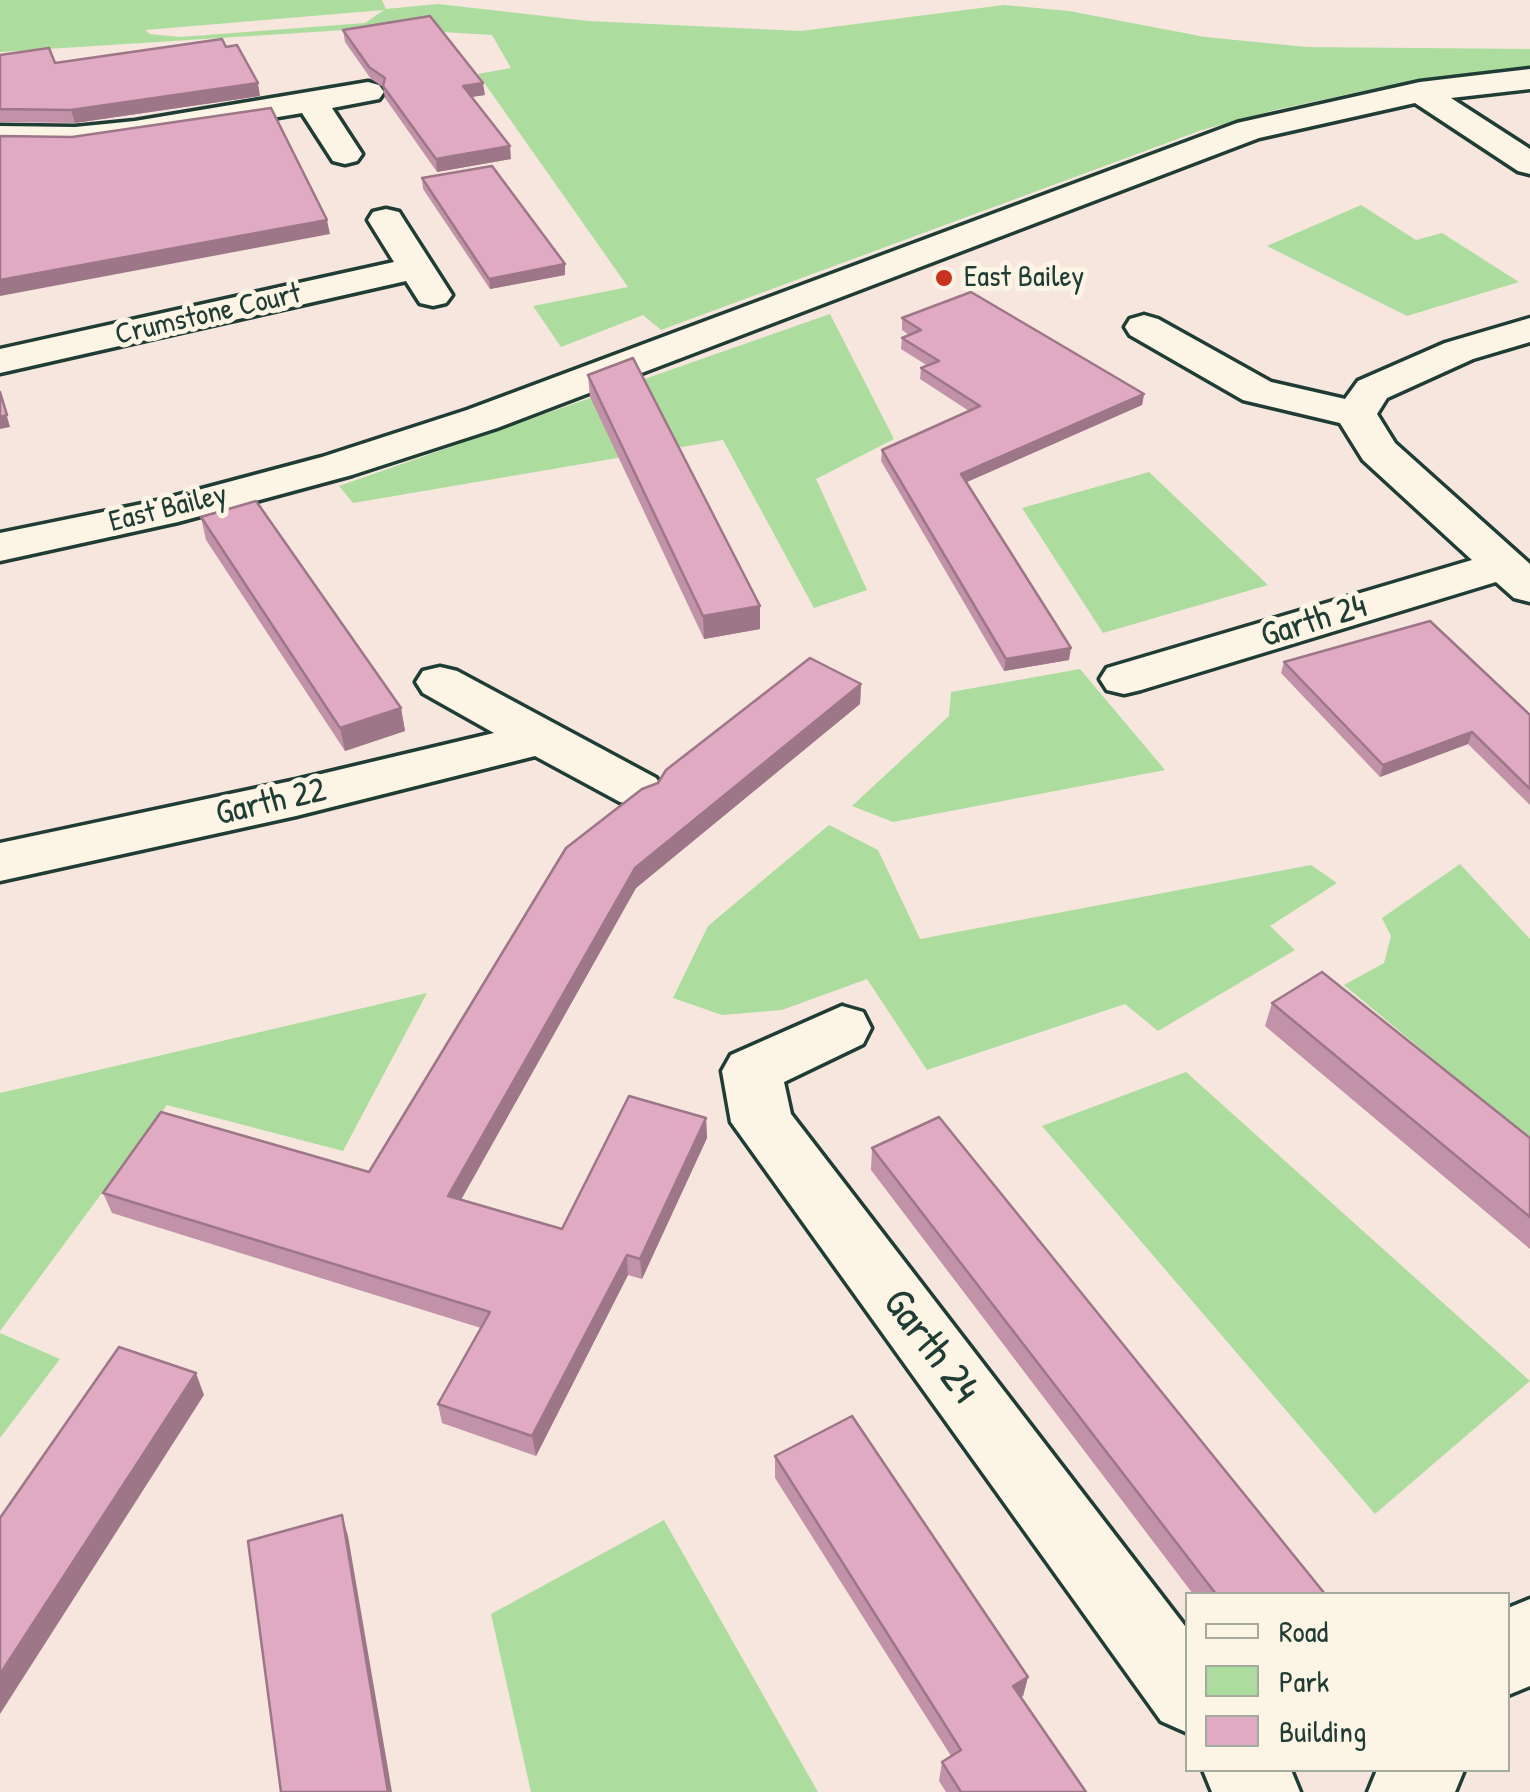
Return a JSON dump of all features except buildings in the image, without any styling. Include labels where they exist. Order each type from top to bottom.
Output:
[{"type":"street","name":"East Bailey","points":[[0,547],[162,513],[337,466],[482,419],[1249,130],[1420,92],[1530,79]]},
{"type":"street","points":[[0,136],[75,136],[135,130],[368,92]]},
{"type":"street","points":[[1420,92],[1530,164]]},
{"type":"street","points":[[312,102],[344,154]]},
{"type":"street","name":"Crumstone Court","points":[[0,361],[424,282],[386,220]]},
{"type":"street","points":[[1144,327],[1256,390],[1356,414],[1372,390],[1459,351],[1530,330]]},
{"type":"street","name":"Garth 24","points":[[1356,414],[1378,450],[1517,577]]},
{"type":"street","name":"Garth 24","points":[[1124,679],[1517,577]]},
{"type":"street","points":[[440,682],[638,790]]},
{"type":"street","name":"Garth 22","points":[[0,862],[296,798],[540,738]]},
{"type":"street","name":"Garth 24","points":[[842,1028],[752,1071],[762,1122],[1185,1690]]},
{"type":"street","points":[[1510,1655],[1530,1636]]},
{"type":"green space","points":[[0,0],[382,0],[386,9],[438,4],[588,21],[801,31],[1004,5],[1069,11],[1205,37],[1307,47],[1530,49],[1530,69],[1386,86],[1202,130],[661,330],[643,315],[561,347],[533,306],[628,287],[478,74],[511,68],[492,35],[377,28],[0,52]],"holes":[[[384,10],[365,23],[180,37],[145,30]]]},
{"type":"green space","points":[[1361,205],[1416,240],[1442,233],[1519,282],[1407,316],[1267,246]]},
{"type":"green space","points":[[830,314],[894,439],[816,479],[867,590],[814,608],[723,440],[353,503],[339,486]]},
{"type":"green space","points":[[1149,472],[1268,585],[1103,633],[1022,508]]},
{"type":"green space","points":[[1080,669],[1165,770],[893,822],[852,806],[949,716],[951,692]]},
{"type":"green space","points":[[829,825],[878,850],[920,939],[1311,865],[1337,883],[1270,926],[1295,950],[1158,1031],[1125,1004],[927,1070],[867,979],[782,1010],[722,1015],[673,998],[708,926]]},
{"type":"green space","points":[[1460,864],[1530,939],[1530,1140],[1344,985],[1384,963],[1391,936],[1382,918]]},
{"type":"green space","points":[[427,993],[343,1151],[167,1105],[0,1331],[0,1093]]},
{"type":"green space","points":[[1186,1072],[1530,1381],[1375,1514],[1042,1126]]},
{"type":"green space","points":[[0,1333],[60,1359],[0,1438]]},
{"type":"green space","points":[[664,1520],[818,1792],[531,1792],[491,1614]]},
{"type":"place","name":"East Bailey","points":[[944,278]]}]
